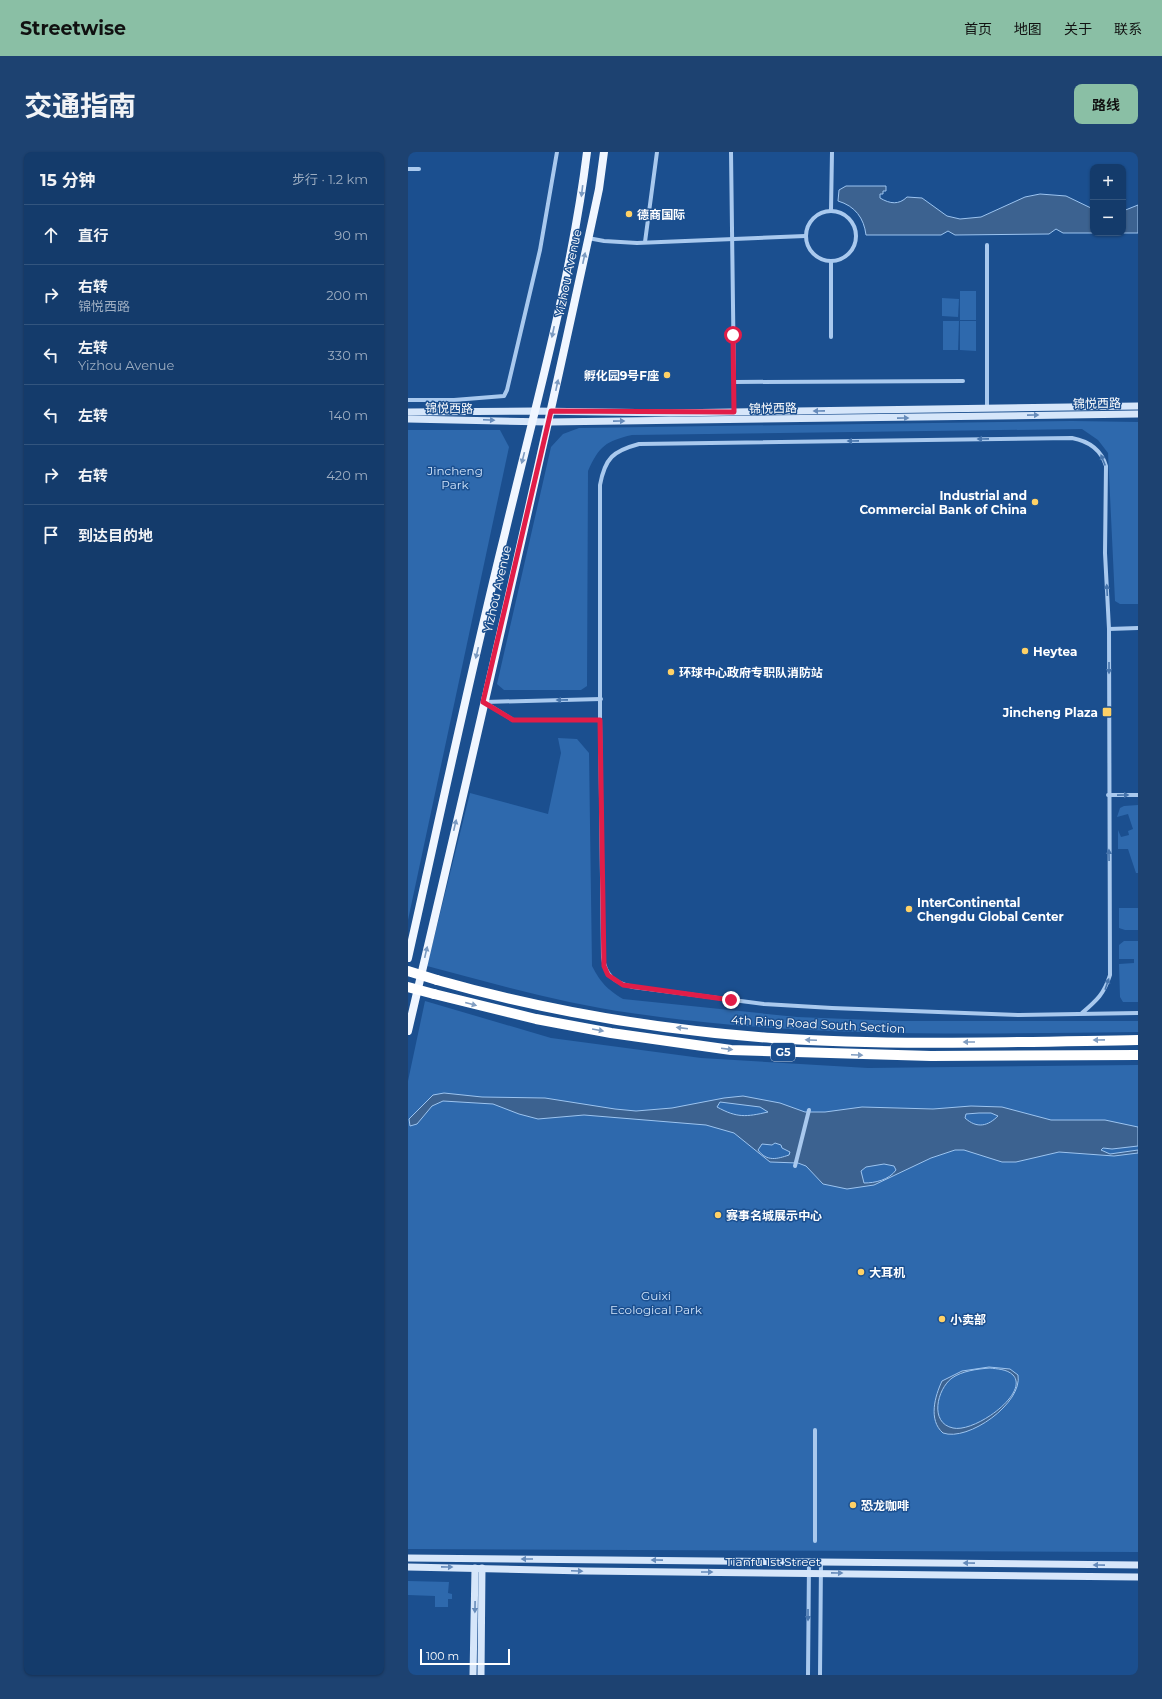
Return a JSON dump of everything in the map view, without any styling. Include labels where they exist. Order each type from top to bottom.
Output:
[{"type":"highway","name":"4th Ring Road South Section","points":[[408,971],[531,1004],[665,1026],[772,1038],[879,1042],[1138,1040]]},
{"type":"highway","name":"G5","points":[[408,987],[536,1020],[612,1033],[731,1050],[931,1056],[1138,1055]]},
{"type":"main road","name":"Yizhou Avenue","points":[[408,958],[479,640],[531,422],[543,382],[579,210],[587,152]]},
{"type":"main road","name":"Yizhou Avenue","points":[[408,1031],[549,422],[588,238],[604,152]]},
{"type":"main road","name":"锦悦西路","points":[[408,412],[734,412],[1138,406]]},
{"type":"main road","name":"锦悦西路","points":[[408,418],[549,422],[1138,414]]},
{"type":"main road","name":"Tianfu 1st Street","points":[[408,1558],[1138,1565]]},
{"type":"main road","name":"Tianfu 1st Street","points":[[408,1567],[586,1571],[1138,1577]]},
{"type":"main road","points":[[473,1675],[479,1568]]},
{"type":"main road","points":[[479,1568],[481,1675]]},
{"type":"street","points":[[408,400],[454,400],[504,396],[507,390],[540,250],[557,152]]},
{"type":"street","points":[[645,242],[657,152]]},
{"type":"street","points":[[731,152],[734,412]]},
{"type":"street","points":[[831,210],[832,152]]},
{"type":"street","points":[[408,169],[419,169]]},
{"type":"street","points":[[831,210],[840,212],[847,216],[852,222],[856,238],[854,246],[845,257],[831,261],[823,260],[810,251],[805,236],[810,221],[823,211],[831,210]]},
{"type":"street","points":[[588,238],[604,241],[645,242],[732,240],[805,236]]},
{"type":"street","points":[[987,245],[987,408]]},
{"type":"street","points":[[831,261],[831,337]]},
{"type":"street","points":[[734,382],[962,381]]},
{"type":"street","points":[[1082,1013],[1097,1001],[1106,990],[1110,975],[1108,795],[1109,628],[1105,553],[1106,466],[1104,458],[1096,448],[1084,440],[1072,438],[639,444],[622,448],[611,456],[603,469],[600,485],[600,720],[604,966],[608,975],[614,980],[633,987],[764,1004],[1018,1015],[1138,1013]]},
{"type":"street","points":[[1109,628],[1138,628]]},
{"type":"street","points":[[483,702],[600,700]]},
{"type":"street","points":[[483,702],[513,720],[600,720]]},
{"type":"street","points":[[1108,795],[1138,795]]},
{"type":"street","points":[[795,1166],[809,1110]]},
{"type":"street","points":[[815,1430],[815,1541]]},
{"type":"street","points":[[808,1675],[809,1562]]},
{"type":"street","points":[[820,1675],[821,1562]]},
{"type":"green space","points":[[960,291],[976,291],[976,320],[960,320]]},
{"type":"green space","points":[[942,298],[959,299],[958,317],[942,316]]},
{"type":"green space","points":[[943,321],[959,321],[958,350],[943,350]]},
{"type":"green space","points":[[960,321],[976,321],[976,351],[960,350]]},
{"type":"green space","points":[[1072,421],[1138,422],[1138,604],[1120,604],[1115,601],[1108,453],[1098,440],[1082,429],[632,435],[610,442],[604,446],[596,456],[588,471],[587,686],[581,690],[504,690],[497,684],[551,447],[563,434],[579,428]]},
{"type":"green space","name":"Jincheng Park","points":[[408,430],[500,430],[509,447],[408,920]]},
{"type":"green space","points":[[558,738],[577,739],[589,753],[592,966],[598,977],[605,985],[623,999],[797,1017],[898,1021],[1138,1021],[1138,1032],[884,1033],[757,1027],[694,1021],[605,1009],[477,980],[427,966],[470,793],[548,814],[561,753]]},
{"type":"green space","points":[[1138,805],[1138,873],[1136,873],[1128,849],[1118,849],[1118,830],[1121,837],[1129,835],[1128,831],[1133,829],[1128,814],[1117,817],[1120,808],[1124,806]]},
{"type":"green space","points":[[1119,908],[1138,908],[1138,930],[1125,930],[1119,928]]},
{"type":"green space","points":[[1124,941],[1138,941],[1138,1002],[1123,1002],[1120,997],[1119,964],[1134,963],[1134,959],[1119,959],[1119,945]]},
{"type":"green space","name":"Guixi Ecological Park","points":[[425,1001],[551,1038],[701,1058],[868,1068],[1138,1065],[1138,1552],[408,1549],[408,1081]]},
{"type":"green space","points":[[408,1581],[449,1582],[448,1593],[452,1594],[452,1599],[448,1599],[448,1607],[435,1607],[435,1596],[408,1595]]},
{"type":"shaded area","points":[[846,186],[886,186],[886,191],[883,191],[883,194],[880,194],[880,198],[884,200],[894,203],[904,200],[907,197],[922,198],[947,216],[960,219],[981,217],[1025,197],[1040,194],[1066,196],[1090,208],[1090,233],[1063,233],[1056,229],[1049,234],[955,235],[948,231],[941,235],[866,235],[861,218],[854,209],[838,201],[839,190]]},
{"type":"shaded area","points":[[1138,205],[1138,233],[1126,233],[1126,210]]},
{"type":"shaded area","points":[[444,1093],[482,1097],[545,1098],[636,1111],[672,1108],[743,1096],[780,1103],[805,1112],[825,1112],[862,1107],[933,1109],[971,1106],[1002,1107],[1051,1120],[1105,1120],[1138,1127],[1138,1146],[1112,1149],[1103,1148],[1101,1150],[1110,1154],[1138,1150],[1138,1153],[1114,1156],[1059,1152],[1016,1162],[1002,1162],[964,1150],[955,1150],[931,1158],[874,1185],[847,1189],[823,1184],[806,1166],[798,1163],[770,1162],[734,1133],[706,1125],[584,1115],[538,1119],[519,1114],[493,1104],[443,1101],[432,1106],[417,1124],[410,1126],[409,1119],[433,1095]],"holes":[[[720,1102],[760,1107],[768,1112],[742,1116],[724,1111],[717,1107]],[[991,1113],[998,1116],[986,1124],[978,1125],[965,1118],[966,1114]],[[775,1143],[781,1145],[782,1148],[790,1152],[789,1155],[780,1158],[769,1158],[761,1154],[758,1150],[762,1144],[772,1145]],[[884,1164],[894,1166],[896,1170],[890,1176],[882,1180],[864,1183],[861,1171],[866,1167]]]},
{"type":"shaded area","points":[[989,1367],[1010,1369],[1018,1375],[1017,1386],[1012,1397],[992,1418],[966,1432],[954,1434],[943,1433],[938,1428],[934,1415],[937,1394],[942,1381],[962,1371]],"holes":[[[990,1368],[1005,1370],[1013,1375],[1016,1383],[1014,1392],[1007,1401],[998,1410],[974,1424],[963,1428],[953,1428],[945,1425],[938,1413],[938,1405],[939,1397],[947,1383],[952,1378],[965,1372]]]},
{"type":"place","name":"德商国际","points":[[629,214]]},
{"type":"place","name":"孵化园9号F座","points":[[667,375]]},
{"type":"place","name":"Industrial and Commercial Bank of China","points":[[1035,502]]},
{"type":"place","name":"Heytea","points":[[1025,651]]},
{"type":"place","name":"环球中心政府专职队消防站","points":[[671,672]]},
{"type":"place","name":"Jincheng Plaza","points":[[1107,712]]},
{"type":"place","name":"InterContinental Chengdu Global Center","points":[[909,909]]},
{"type":"place","name":"赛事名城展示中心","points":[[718,1215]]},
{"type":"place","name":"大耳机","points":[[861,1272]]},
{"type":"place","name":"小卖部","points":[[942,1319]]},
{"type":"place","name":"恐龙咖啡","points":[[853,1505]]},
{"type":"route","points":[[731,1000],[623,985],[608,975],[604,966],[600,720],[513,720],[483,702],[551,411],[661,413],[734,412],[733,335]]}]
